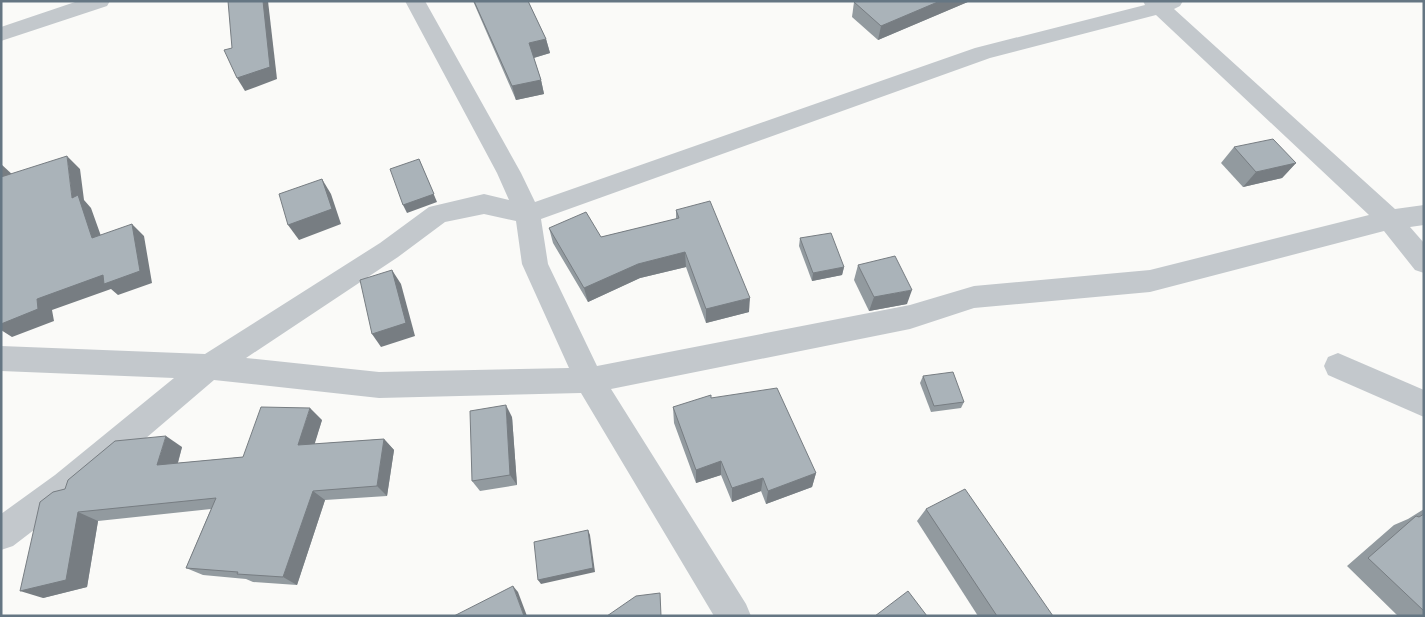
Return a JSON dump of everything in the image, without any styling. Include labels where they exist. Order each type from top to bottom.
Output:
[{"type":"street","points":[[1,34],[100,1]]},
{"type":"street","points":[[415,1],[509,173],[528,214],[535,264],[589,380],[734,616]]},
{"type":"street","points":[[1,534],[66,486],[209,367],[388,250],[438,214],[484,204],[528,214],[982,53],[1162,3],[1390,220],[1424,262]]},
{"type":"street","points":[[1,358],[209,367],[379,385],[589,380],[910,317],[974,296],[1150,281],[1390,220],[1424,215]]},
{"type":"street","points":[[1338,366],[1424,404]]},
{"type":"building","points":[[228,1],[263,1],[270,67],[237,78],[224,50],[232,48]]},
{"type":"building","points":[[474,1],[528,1],[546,39],[529,43],[541,80],[512,86]]},
{"type":"building","points":[[940,1],[881,26],[854,2]]},
{"type":"building","points":[[1273,139],[1296,163],[1256,172],[1234,147]]},
{"type":"building","points":[[67,156],[72,198],[78,195],[92,238],[132,224],[140,271],[104,284],[103,275],[37,299],[38,309],[1,324],[1,177]]},
{"type":"building","points":[[419,159],[434,194],[403,205],[390,169]]},
{"type":"building","points":[[322,179],[332,209],[288,225],[279,194]]},
{"type":"building","points":[[710,201],[750,298],[706,309],[685,252],[638,264],[584,288],[549,228],[586,212],[601,237],[679,218],[676,210]]},
{"type":"building","points":[[831,233],[844,267],[813,273],[800,238]]},
{"type":"building","points":[[895,256],[912,290],[874,297],[858,265]]},
{"type":"building","points":[[392,270],[406,323],[372,334],[360,280]]},
{"type":"building","points":[[953,372],[964,402],[934,406],[923,376]]},
{"type":"building","points":[[777,388],[816,473],[768,491],[763,478],[732,488],[721,461],[696,470],[673,407],[711,395],[711,398]]},
{"type":"building","points":[[506,405],[510,475],[472,481],[470,411]]},
{"type":"building","points":[[261,407],[310,408],[298,445],[384,439],[377,486],[313,491],[283,577],[186,568],[216,498],[78,512],[66,580],[20,591],[40,502],[53,492],[65,489],[68,480],[115,441],[166,436],[157,465],[243,457]]},
{"type":"building","points":[[965,489],[1053,616],[997,616],[926,509]]},
{"type":"building","points":[[1424,514],[1424,611],[1368,558],[1416,516],[1419,517]]},
{"type":"building","points":[[588,530],[593,568],[538,580],[534,542]]},
{"type":"building","points":[[513,586],[524,616],[454,616]]},
{"type":"building","points":[[908,591],[927,616],[875,616]]},
{"type":"building","points":[[660,593],[661,616],[607,616],[636,596]]}]
